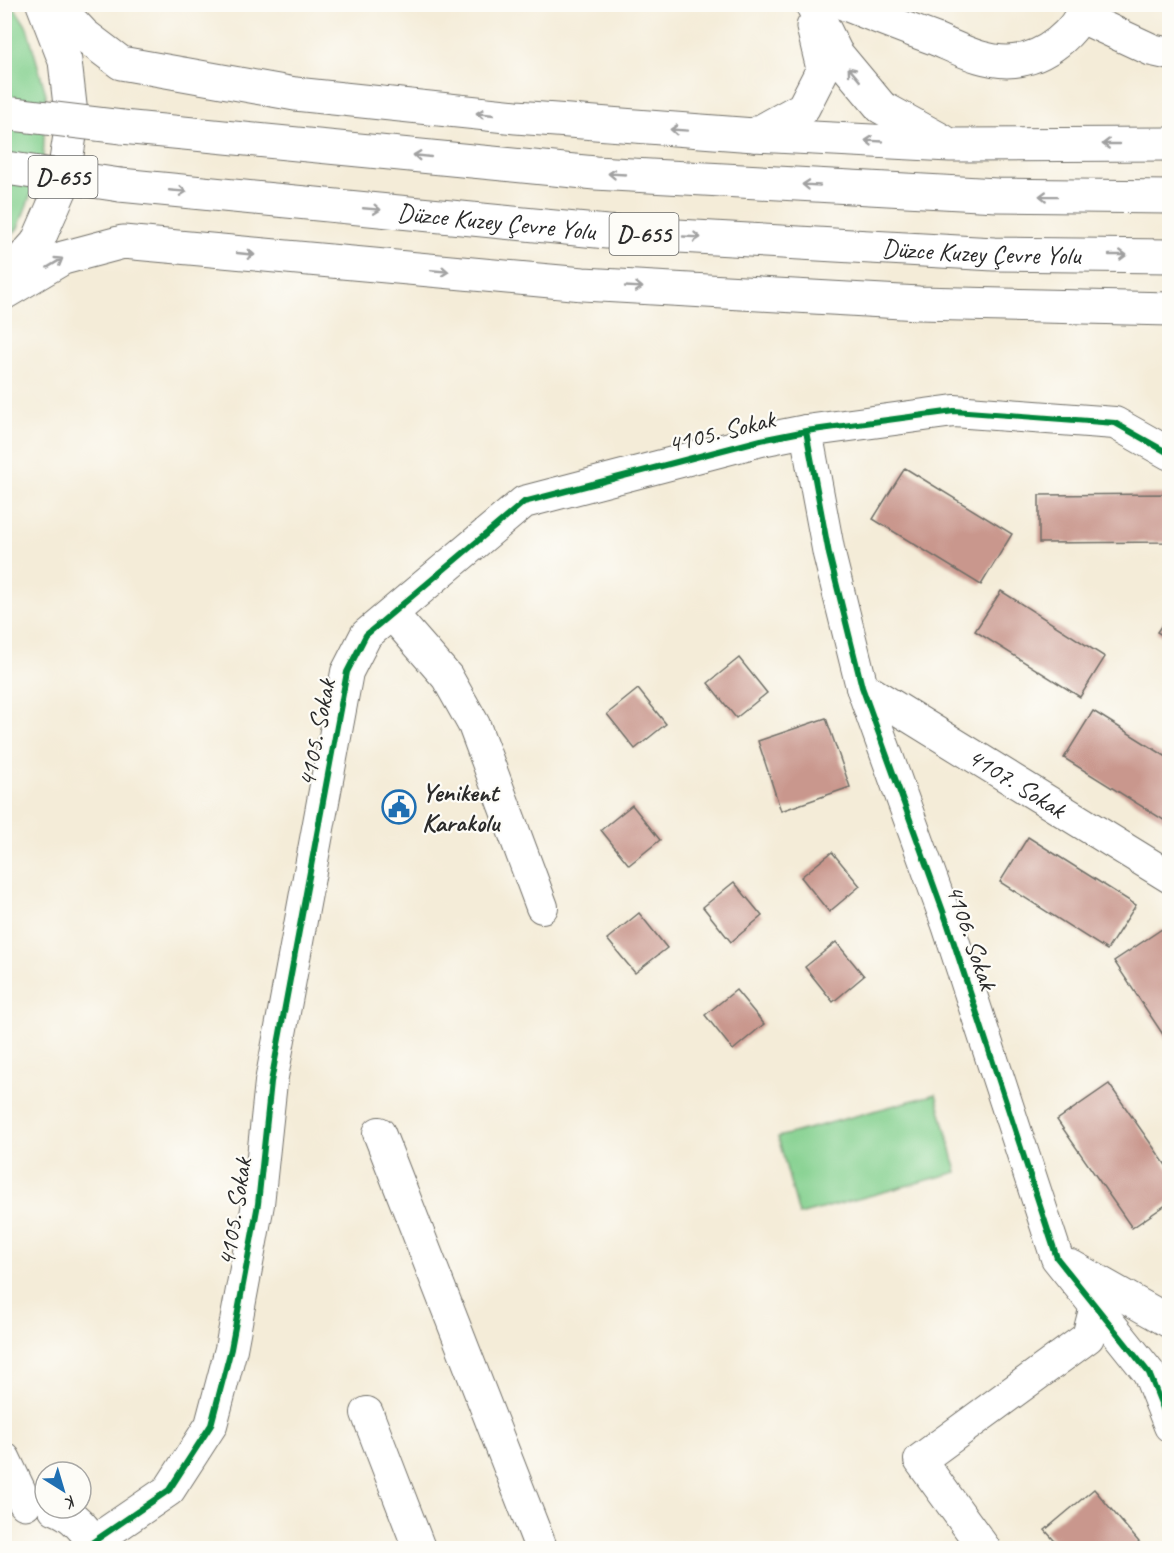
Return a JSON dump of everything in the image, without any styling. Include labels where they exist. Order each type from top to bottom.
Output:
[{"type":"main road","points":[[4,280],[37,243],[62,186],[72,123],[65,61],[43,4]]},
{"type":"main road","points":[[55,4],[84,35],[121,63],[295,94],[516,117],[754,135],[950,145],[1170,144]]},
{"type":"main road","points":[[754,135],[803,108],[823,69],[810,4]]},
{"type":"main road","points":[[810,4],[836,53],[881,107],[950,145]]},
{"type":"main road","name":"D-655","points":[[9,113],[122,127],[595,173],[997,195],[1170,197]]},
{"type":"main road","name":"Düzce Kuzey Çevre Yolu","points":[[5,168],[120,185],[607,232],[994,254],[1170,255]]},
{"type":"main road","points":[[4,293],[63,258],[123,242],[583,284],[919,303],[1170,309]]},
{"type":"main road","points":[[4,1459],[32,1506],[78,1522],[93,1545]]},
{"type":"street","points":[[844,4],[984,58],[1013,61],[1039,54],[1066,35],[1084,11],[1152,50],[1170,54]]},
{"type":"street","name":"4105. Sokak","points":[[93,1545],[169,1490],[211,1425],[231,1349],[258,1204],[271,1082],[347,672],[366,635],[524,502],[760,440],[806,431],[954,411],[1115,423],[1170,454]]},
{"type":"street","name":"4106. Sokak","points":[[806,431],[829,554],[862,687],[948,925],[1057,1258],[1149,1373],[1170,1426]]},
{"type":"street","points":[[392,614],[447,677],[474,725],[542,907]]},
{"type":"street","name":"4107. Sokak","points":[[862,687],[1170,877]]},
{"type":"street","points":[[379,1133],[541,1548]]},
{"type":"street","points":[[1057,1258],[1170,1322]]},
{"type":"street","points":[[984,1548],[920,1460],[1088,1337],[1096,1306]]},
{"type":"street","points":[[367,1413],[419,1548]]},
{"type":"green space","points":[[12,4],[27,27],[46,94],[43,163],[18,228],[5,243],[4,5]]},
{"type":"green space","points":[[936,1094],[957,1172],[799,1215],[778,1137]]},
{"type":"building","points":[[905,468],[1012,534],[981,585],[873,519]]},
{"type":"building","points":[[1170,494],[1170,542],[1039,543],[1039,495]]},
{"type":"building","points":[[1001,591],[1105,657],[1080,697],[975,631]]},
{"type":"building","points":[[1170,613],[1170,640],[1157,632]]},
{"type":"building","points":[[739,658],[767,693],[736,718],[708,683]]},
{"type":"building","points":[[638,689],[666,724],[635,749],[607,714]]},
{"type":"building","points":[[1093,711],[1170,759],[1170,824],[1064,758]]},
{"type":"building","points":[[826,718],[850,787],[781,811],[758,741]]},
{"type":"building","points":[[632,805],[660,840],[629,865],[601,830]]},
{"type":"building","points":[[1028,837],[1136,905],[1107,950],[1000,882]]},
{"type":"building","points":[[832,852],[860,886],[829,912],[801,877]]},
{"type":"building","points":[[734,882],[762,916],[731,942],[703,907]]},
{"type":"building","points":[[639,913],[667,948],[635,973],[607,939]]},
{"type":"building","points":[[1162,929],[1170,941],[1170,1045],[1114,961]]},
{"type":"building","points":[[836,942],[864,976],[833,1002],[805,967]]},
{"type":"building","points":[[736,990],[764,1024],[733,1050],[705,1015]]},
{"type":"building","points":[[1109,1084],[1170,1171],[1170,1202],[1132,1228],[1057,1120]]},
{"type":"building","points":[[1094,1489],[1144,1548],[1061,1548],[1045,1530]]},
{"type":"cycle path","points":[[93,1542],[169,1490],[211,1425],[231,1349],[258,1204],[271,1082],[347,672],[366,635],[524,502],[761,440],[806,431],[954,411],[1115,423],[1170,454]]},
{"type":"cycle path","points":[[806,431],[829,554],[862,687],[948,925],[1057,1258],[1149,1373],[1170,1426]]},
{"type":"place","name":"Yenikent Karakolu","points":[[399,807]]}]
